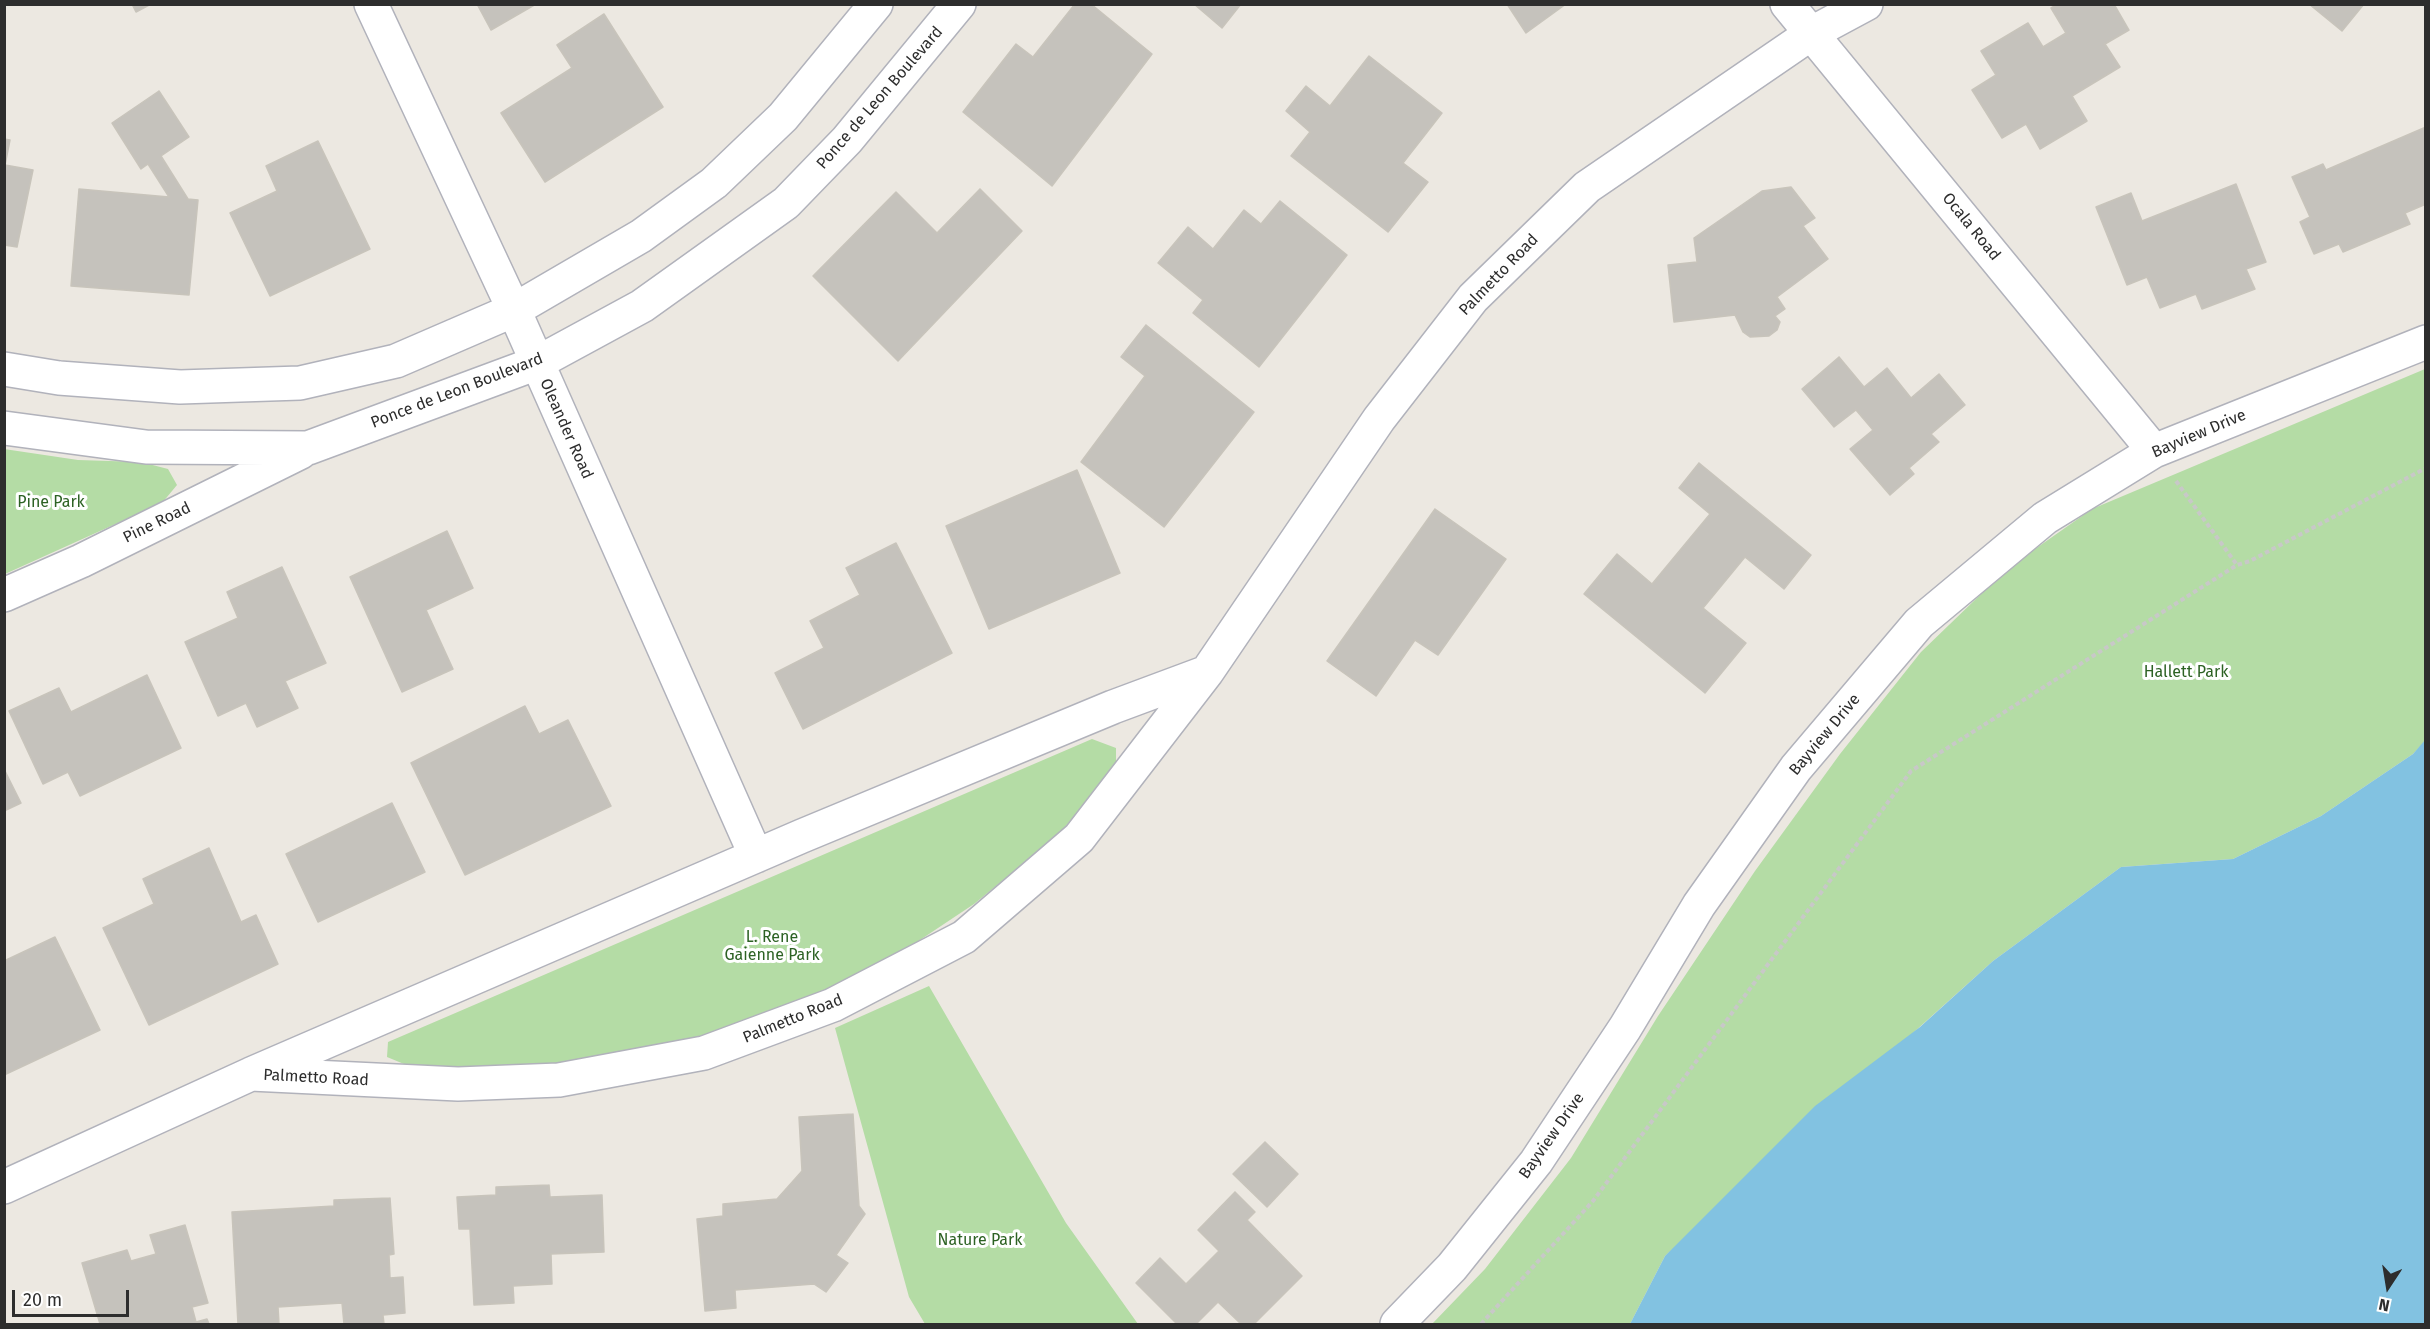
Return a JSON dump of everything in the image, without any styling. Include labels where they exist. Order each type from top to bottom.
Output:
[{"type":"street","name":"Oleander Road","points":[[371,4],[514,310],[756,856]]},
{"type":"street","points":[[4,369],[58,378],[180,387],[300,383],[396,361],[514,310],[641,236],[714,183],[783,117],[876,4]]},
{"type":"street","name":"Ponce de Leon Boulevard","points":[[4,428],[146,447],[308,448],[537,363],[642,306],[786,202],[847,140],[959,4]]},
{"type":"street","name":"Ocala Road","points":[[1787,4],[2154,451]]},
{"type":"street","name":"Palmetto Road","points":[[251,1074],[458,1084],[559,1080],[704,1053],[833,1005],[964,937],[1079,838],[1207,672],[1378,419],[1473,298],[1587,187],[1812,33],[1866,4]]},
{"type":"street","name":"Bayview Drive","points":[[1397,1324],[1452,1267],[1536,1162],[1625,1028],[1699,905],[1789,777],[1919,623],[2045,518],[2154,451],[2426,342]]},
{"type":"street","name":"Pine Road","points":[[4,595],[81,561],[308,448]]},
{"type":"street","name":"Palmetto Road","points":[[4,1187],[251,1074],[756,856],[1113,707],[1207,672]]},
{"type":"path","points":[[2154,451],[2237,565]]},
{"type":"path","points":[[1481,1324],[1593,1202],[1911,771],[2237,565],[2426,468]]},
{"type":"green space","name":"Hallett Park","points":[[2425,369],[2426,740],[2413,754],[2321,816],[2233,859],[2121,867],[1993,961],[1665,1256],[1630,1324],[1432,1324],[1485,1269],[1571,1158],[1658,1016],[1755,871],[1840,754],[1921,652],[2008,568],[2092,509]]},
{"type":"green space","name":"Pine Park","points":[[4,449],[78,460],[141,462],[168,469],[177,485],[162,503],[5,574]]},
{"type":"green space","name":"L. Rene Gaienne Park","points":[[1092,739],[1116,748],[1116,763],[1103,784],[1056,837],[974,904],[887,962],[792,1010],[698,1039],[566,1064],[462,1071],[404,1064],[387,1057],[388,1042]]},
{"type":"green space","name":"Nature Park","points":[[929,986],[1066,1223],[1138,1324],[925,1324],[909,1297],[835,1028]]},
{"type":"water","points":[[2425,740],[2425,1324],[1630,1324],[1665,1256],[1815,1106],[1920,1027],[1993,961],[2121,867],[2233,859],[2321,816],[2413,754]]},
{"type":"building","points":[[132,4],[151,4],[136,12]]},
{"type":"building","points":[[477,4],[536,4],[491,30]]},
{"type":"building","points":[[1075,4],[1091,4],[1152,54],[1052,186],[963,112],[1016,44],[1033,57]]},
{"type":"building","points":[[1194,4],[1241,4],[1222,28]]},
{"type":"building","points":[[1507,4],[1566,4],[1526,33]]},
{"type":"building","points":[[2058,4],[2114,4],[2129,30],[2105,44],[2120,67],[2072,96],[2087,121],[2040,149],[2026,124],[2002,138],[1972,90],[1996,75],[1981,51],[2028,23],[2043,47],[2066,33],[2051,8]]},
{"type":"building","points":[[2309,4],[2364,4],[2342,31]]},
{"type":"building","points":[[604,14],[663,107],[545,182],[501,113],[572,68],[557,45]]},
{"type":"building","points":[[1369,56],[1442,113],[1403,163],[1428,182],[1388,232],[1291,156],[1310,132],[1286,111],[1306,86],[1330,106]]},
{"type":"building","points":[[159,91],[189,137],[161,156],[188,199],[198,200],[189,295],[71,286],[79,189],[169,197],[148,164],[141,169],[112,123]]},
{"type":"building","points":[[2426,127],[2426,204],[2405,213],[2410,224],[2343,252],[2339,244],[2314,254],[2300,222],[2310,217],[2292,177],[2323,164],[2326,170]]},
{"type":"building","points":[[4,139],[10,140],[5,165],[33,170],[17,247],[4,245]]},
{"type":"building","points":[[318,141],[370,249],[270,296],[230,213],[277,191],[266,166]]},
{"type":"building","points":[[2236,184],[2266,262],[2246,269],[2255,289],[2202,309],[2196,294],[2160,308],[2147,277],[2127,285],[2096,207],[2131,193],[2142,221]]},
{"type":"building","points":[[1791,187],[1815,218],[1803,226],[1828,259],[1777,297],[1785,309],[1775,316],[1780,322],[1777,330],[1769,336],[1750,337],[1743,332],[1735,315],[1674,322],[1668,265],[1697,262],[1694,238],[1762,191]]},
{"type":"building","points":[[980,189],[1022,231],[898,361],[813,276],[896,192],[937,233]]},
{"type":"building","points":[[1280,201],[1347,255],[1259,367],[1193,313],[1203,300],[1158,263],[1188,227],[1213,249],[1244,210],[1261,224]]},
{"type":"building","points":[[1146,325],[1254,412],[1164,527],[1081,462],[1145,376],[1121,357]]},
{"type":"building","points":[[1839,357],[1864,387],[1887,368],[1911,398],[1939,374],[1965,405],[1931,434],[1939,442],[1909,468],[1914,474],[1890,495],[1850,449],[1873,430],[1856,410],[1834,427],[1802,389]]},
{"type":"building","points":[[1699,463],[1811,555],[1784,589],[1745,557],[1703,608],[1746,643],[1705,693],[1584,594],[1617,554],[1652,584],[1710,514],[1679,488]]},
{"type":"building","points":[[1077,470],[1120,573],[989,629],[946,526]]},
{"type":"building","points":[[1435,509],[1506,559],[1438,655],[1415,640],[1376,696],[1327,661]]},
{"type":"building","points":[[447,531],[473,588],[426,610],[453,669],[402,692],[350,577]]},
{"type":"building","points":[[896,543],[952,653],[803,729],[775,673],[824,648],[810,621],[860,595],[846,568]]},
{"type":"building","points":[[282,567],[326,663],[285,681],[298,708],[257,727],[246,703],[218,716],[185,642],[238,618],[227,592]]},
{"type":"building","points":[[147,675],[181,748],[80,796],[68,772],[43,784],[9,711],[59,688],[71,712]]},
{"type":"building","points":[[525,706],[539,734],[568,720],[611,806],[465,875],[411,763]]},
{"type":"building","points":[[4,769],[21,803],[4,811]]},
{"type":"building","points":[[392,803],[425,872],[318,922],[286,854]]},
{"type":"building","points":[[209,848],[241,922],[256,915],[278,964],[149,1025],[103,928],[154,904],[143,879]]},
{"type":"building","points":[[55,937],[100,1030],[4,1075],[4,961]]},
{"type":"building","points":[[853,1114],[859,1206],[865,1214],[836,1255],[848,1263],[826,1292],[814,1284],[735,1290],[736,1308],[705,1311],[697,1219],[723,1216],[723,1204],[777,1199],[802,1171],[799,1117]]},
{"type":"building","points":[[1265,1142],[1298,1174],[1267,1207],[1233,1174]]},
{"type":"building","points":[[549,1185],[550,1197],[602,1195],[604,1252],[551,1254],[552,1284],[513,1286],[514,1303],[474,1305],[470,1229],[459,1229],[457,1197],[496,1195],[496,1187]]},
{"type":"building","points":[[1235,1192],[1255,1212],[1247,1220],[1302,1276],[1254,1324],[1241,1324],[1218,1302],[1196,1324],[1177,1324],[1136,1283],[1160,1258],[1186,1284],[1219,1251],[1198,1230]]},
{"type":"building","points":[[390,1198],[394,1254],[389,1255],[390,1278],[403,1277],[405,1313],[383,1315],[384,1324],[344,1324],[342,1303],[278,1307],[279,1324],[238,1324],[232,1212],[334,1206],[334,1200]]},
{"type":"building","points":[[185,1225],[208,1303],[192,1307],[196,1322],[207,1319],[209,1324],[100,1324],[82,1263],[127,1250],[131,1261],[156,1254],[150,1235]]}]
